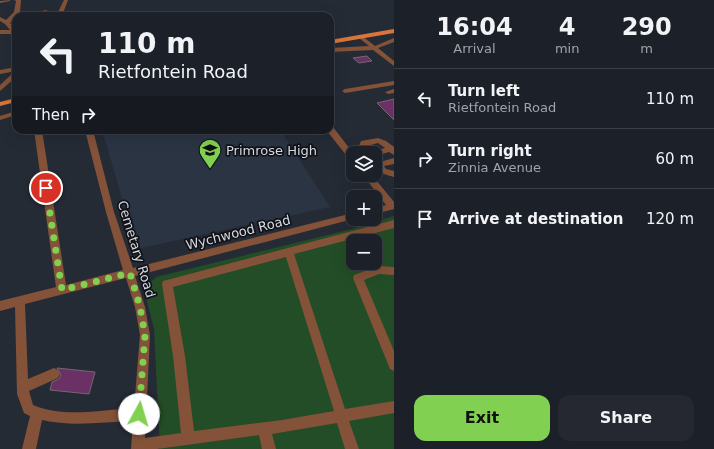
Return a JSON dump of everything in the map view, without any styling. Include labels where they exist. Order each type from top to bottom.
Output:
[{"type":"main road","points":[[334,45],[394,32]]},
{"type":"main road","points":[[334,42],[394,35]]},
{"type":"main road","points":[[0,104],[12,101]]},
{"type":"main road","points":[[0,111],[12,108]]},
{"type":"street","points":[[0,2],[8,0]]},
{"type":"street","points":[[17,12],[18,0]]},
{"type":"street","points":[[61,12],[66,0]]},
{"type":"street","points":[[66,12],[70,0]]},
{"type":"street","points":[[7,23],[12,18]]},
{"type":"street","points":[[0,19],[7,23],[12,29]]},
{"type":"street","points":[[0,32],[12,32]]},
{"type":"street","points":[[363,39],[394,64]]},
{"type":"street","points":[[334,50],[374,48],[394,40]]},
{"type":"street","points":[[0,72],[12,72]]},
{"type":"street","points":[[0,89],[12,75]]},
{"type":"street","points":[[345,91],[394,83]]},
{"type":"street","points":[[0,118],[12,114]]},
{"type":"street","points":[[39,134],[62,290]]},
{"type":"street","name":"Cemetary Road","points":[[90,134],[110,212],[140,307],[145,335],[138,447]]},
{"type":"street","points":[[333,134],[346,149]]},
{"type":"street","points":[[363,146],[364,143],[378,139],[382,140],[393,150]]},
{"type":"street","points":[[382,152],[393,150]]},
{"type":"street","points":[[382,162],[394,161]]},
{"type":"street","points":[[382,168],[387,173],[394,174]]},
{"type":"street","points":[[373,182],[393,206],[382,209]]},
{"type":"street","name":"Wychwood Road","points":[[0,306],[346,218]]},
{"type":"street","points":[[188,438],[179,356],[167,284],[394,224]]},
{"type":"street","points":[[289,252],[352,449]]},
{"type":"street","points":[[394,271],[379,270],[358,278],[394,365]]},
{"type":"street","points":[[20,301],[23,388],[28,409],[37,414],[60,417],[139,414]]},
{"type":"street","points":[[23,388],[54,374]]},
{"type":"street","points":[[138,447],[394,407]]},
{"type":"street","points":[[29,449],[37,414]]},
{"type":"street","points":[[264,428],[269,449]]},
{"type":"shaded area","name":"Primrose High","points":[[103,134],[283,134],[330,207],[137,249]]},
{"type":"green space","points":[[394,216],[394,449],[160,449],[154,329],[144,289],[156,277],[362,226],[382,226],[382,220]]},
{"type":"building","points":[[367,56],[372,61],[359,63],[353,58]]},
{"type":"building","points":[[394,99],[394,120],[377,103]]},
{"type":"building","points":[[57,368],[95,372],[89,394],[50,390],[52,382],[59,379],[61,375]]},
{"type":"place","name":"Primrose High","points":[[210,170]]},
{"type":"route","points":[[46,188],[62,290],[130,273],[140,307],[145,335],[139,414]]}]
